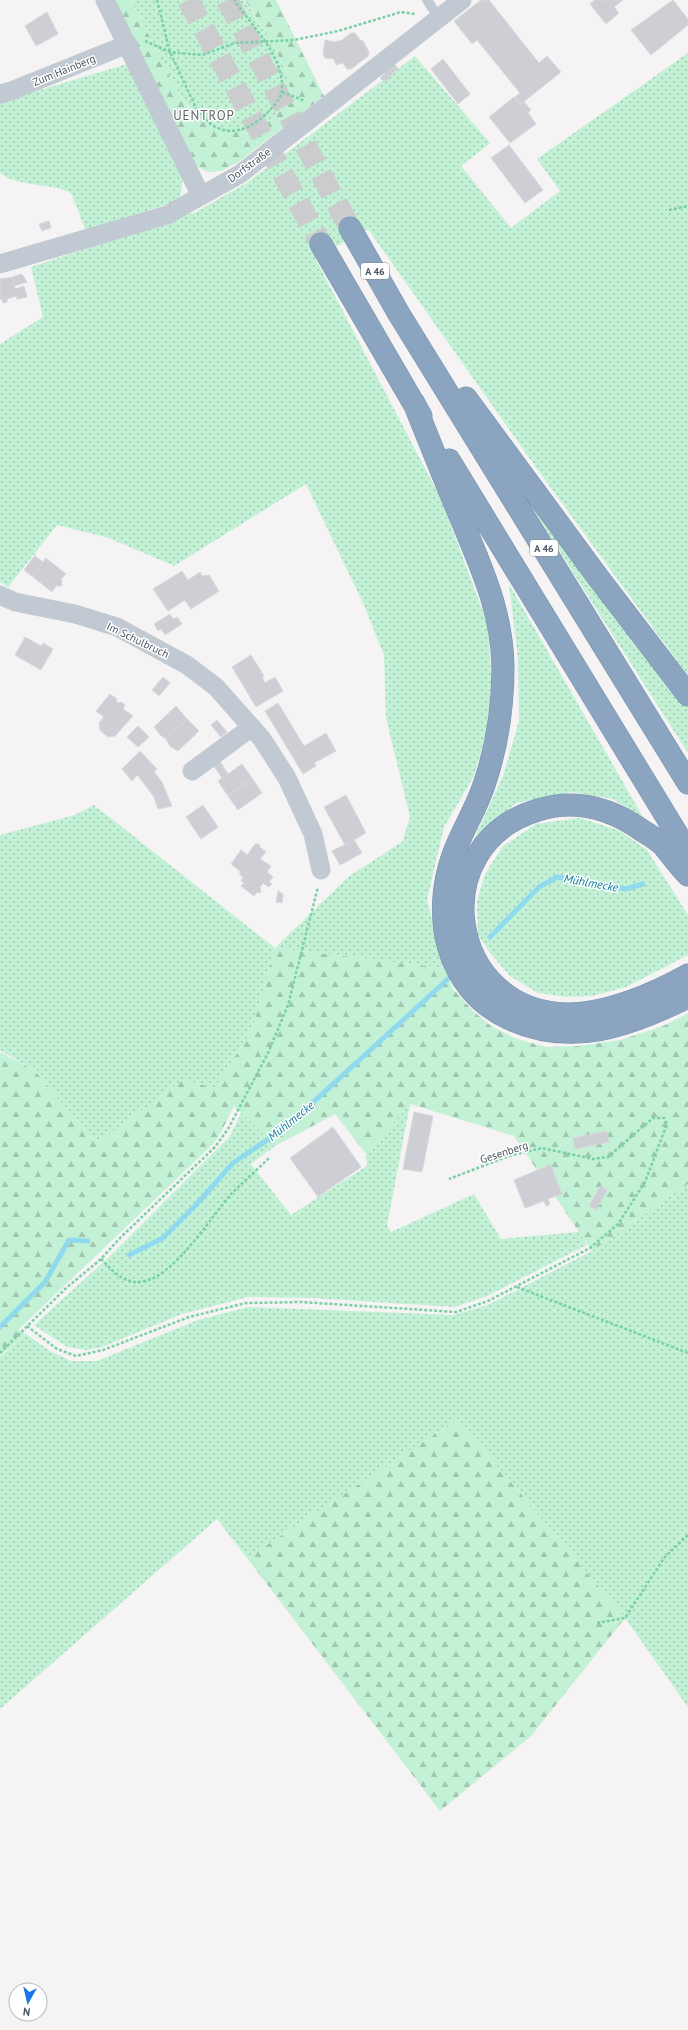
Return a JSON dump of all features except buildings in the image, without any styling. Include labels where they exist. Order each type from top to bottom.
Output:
[{"type":"highway","name":"A 46","points":[[350,228],[399,314],[688,783]]},
{"type":"highway","points":[[321,244],[414,403],[688,852]]},
{"type":"highway","points":[[399,314],[468,400],[597,576],[688,695]]},
{"type":"highway","points":[[414,403],[490,589],[500,636],[503,665],[501,711],[489,768],[478,801],[452,857],[444,888],[442,909],[444,929],[454,963],[461,977],[489,1007],[526,1027],[546,1032],[569,1034],[595,1032],[635,1020],[688,997]]},
{"type":"highway","points":[[688,875],[662,845],[618,815],[598,808],[576,805],[550,806],[510,822],[492,836],[478,855],[469,874],[464,894],[463,911],[468,942],[480,969],[502,992],[515,1001],[532,1008],[552,1013],[568,1014],[603,1010],[643,996],[688,975]]},
{"type":"street","points":[[105,0],[128,44],[201,196]]},
{"type":"street","name":"Dorfstraße","points":[[0,264],[167,215],[240,174],[462,0]]},
{"type":"street","name":"Zum Hainberg","points":[[0,94],[11,91],[128,44]]},
{"type":"street","name":"Im Schulbruch","points":[[0,595],[15,602],[76,614],[117,627],[187,665],[216,687],[262,739],[287,778],[313,834],[321,870]]},
{"type":"street","points":[[192,771],[252,727]]},
{"type":"lane","points":[[427,0],[439,18]]},
{"type":"path","points":[[157,0],[170,52],[197,110],[203,118],[216,127],[226,131],[236,131],[258,122],[276,104],[282,92],[280,72],[266,42],[234,0]]},
{"type":"path","points":[[128,44],[148,41],[170,52],[202,55],[235,43],[294,40],[338,31],[401,12],[439,18]]},
{"type":"path","points":[[669,210],[688,206]]},
{"type":"path","points":[[0,1353],[65,1289],[101,1259],[121,1237],[215,1147],[236,1116],[268,1053],[288,1005],[320,881],[321,870]]},
{"type":"path","name":"Gesenberg","points":[[449,1179],[510,1156],[542,1148],[593,1159],[608,1157],[653,1118],[664,1118],[667,1124],[645,1182],[618,1224],[590,1248],[516,1286]]},
{"type":"path","points":[[101,1259],[124,1280],[144,1282],[155,1277],[176,1261],[233,1193],[270,1157]]},
{"type":"path","points":[[27,1326],[56,1349],[76,1356],[103,1350],[189,1317],[246,1303],[301,1302],[456,1312],[488,1301],[516,1286],[688,1353]]},
{"type":"path","points":[[597,1623],[625,1618],[664,1558],[688,1535]]},
{"type":"green space","points":[[111,0],[131,0],[174,85],[191,113],[215,129],[248,133],[270,120],[290,100],[289,78],[272,42],[245,0],[276,0],[324,96],[238,162],[221,171],[209,172],[195,166]]},
{"type":"green space","points":[[131,0],[244,0],[272,42],[289,78],[290,100],[270,120],[248,133],[215,129],[192,113],[174,85]]},
{"type":"green space","points":[[688,53],[688,676],[535,466],[368,229],[315,258],[441,499],[488,625],[493,708],[474,776],[444,827],[427,900],[444,968],[275,948],[348,877],[402,842],[410,817],[386,718],[384,655],[363,603],[306,484],[174,566],[109,538],[57,525],[8,587],[0,582],[0,344],[43,317],[31,267],[196,212],[245,184],[415,56],[490,143],[461,166],[511,228],[560,191],[537,159]]},
{"type":"green space","points":[[127,64],[183,175],[180,200],[86,231],[71,193],[53,187],[16,181],[0,173],[0,102]]},
{"type":"green space","points":[[516,483],[688,707],[688,753]]},
{"type":"green space","points":[[509,584],[644,819],[613,799],[571,792],[516,803],[474,839],[503,776],[519,721],[518,658]]},
{"type":"green space","points":[[94,805],[275,948],[252,1030],[215,1088],[183,1080],[96,1144],[35,1071],[0,1050],[0,835],[75,815]]},
{"type":"green space","points":[[580,818],[620,831],[647,850],[688,915],[688,955],[626,987],[592,996],[567,997],[538,993],[510,976],[491,954],[478,935],[477,901],[485,874],[503,846],[536,824]]},
{"type":"green space","points":[[275,948],[444,968],[453,989],[473,1011],[491,1026],[517,1039],[546,1047],[579,1046],[620,1040],[663,1026],[688,1013],[688,1184],[592,1251],[514,1136],[410,1104],[366,1154],[335,1114],[275,1146],[234,1106],[220,1134],[212,1145],[18,1330],[26,1334],[0,1356],[0,1052],[35,1071],[96,1144],[183,1080],[215,1088],[252,1030]]},
{"type":"green space","points":[[410,1104],[387,1226],[391,1232],[474,1194],[501,1239],[579,1232],[587,1245],[487,1296],[455,1307],[312,1298],[248,1297],[182,1314],[102,1347],[86,1350],[67,1347],[34,1325],[107,1259],[230,1136],[241,1113],[275,1146],[251,1164],[291,1215],[367,1166],[366,1154]]},
{"type":"green space","points":[[688,1184],[688,1707],[625,1618],[458,1419],[247,1558],[217,1519],[0,1709],[0,1357],[26,1334],[50,1351],[71,1361],[97,1361],[198,1320],[248,1307],[454,1315],[490,1304],[592,1251]]},
{"type":"green space","points":[[458,1419],[625,1618],[531,1736],[440,1811],[247,1558]]},
{"type":"waterway","name":"Mühlmecke","points":[[490,937],[539,887],[557,877],[626,889],[643,884]]},
{"type":"waterway","name":"Mühlmecke","points":[[129,1255],[163,1238],[195,1206],[233,1163],[285,1128],[448,979]]},
{"type":"waterway","name":"Mühlmecke","points":[[0,1327],[45,1282],[69,1240],[88,1241]]},
{"type":"tunnel","points":[[188,0],[321,244]]},
{"type":"tunnel","points":[[227,0],[350,228]]},
{"type":"district","name":"UENTROP","points":[[204,115]]}]
